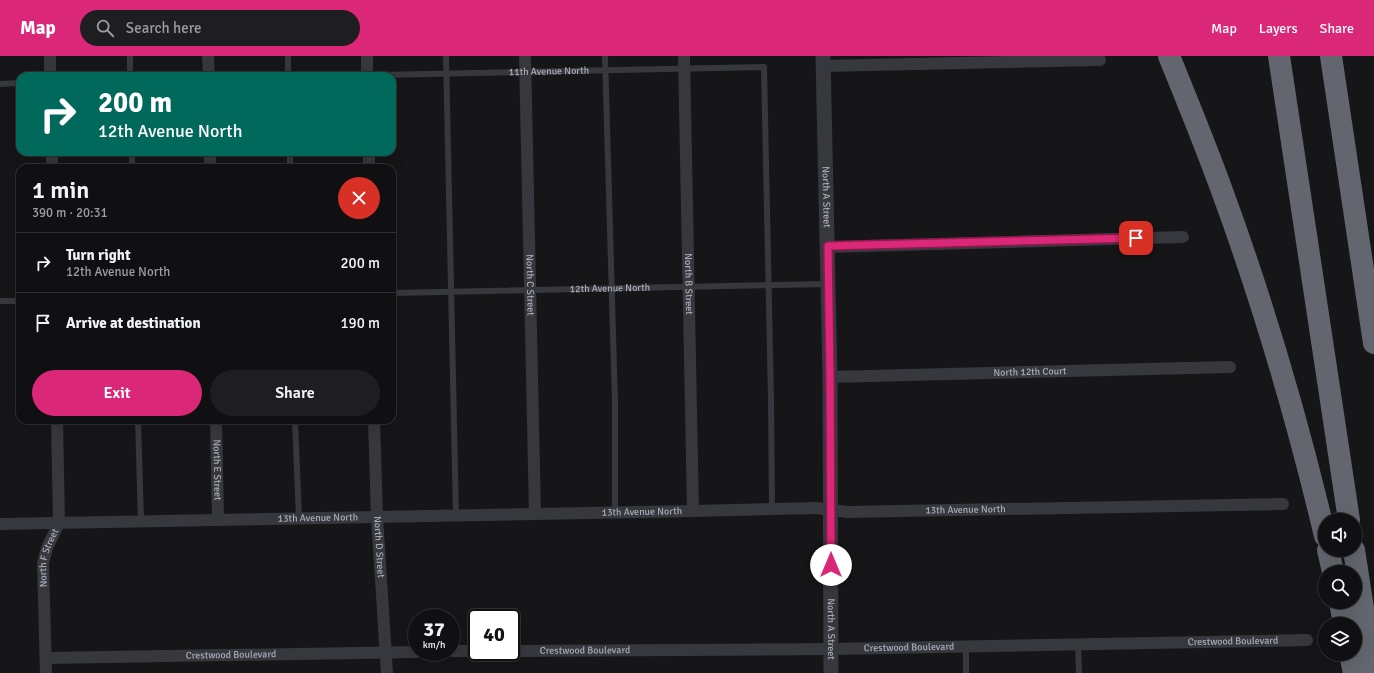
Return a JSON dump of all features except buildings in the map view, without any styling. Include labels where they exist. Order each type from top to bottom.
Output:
[{"type":"highway","points":[[1169,56],[1221,187],[1253,280],[1292,406],[1320,513]]},
{"type":"highway","points":[[1279,56],[1349,513]]},
{"type":"highway","points":[[1330,56],[1374,343]]},
{"type":"highway","points":[[1355,557],[1373,673]]},
{"type":"highway","points":[[1351,661],[1354,673]]},
{"type":"street","points":[[50,56],[50,72]]},
{"type":"street","points":[[208,56],[208,72]]},
{"type":"street","points":[[367,56],[367,72]]},
{"type":"street","name":"North C Street","points":[[525,56],[535,514]]},
{"type":"street","name":"North B Street","points":[[684,56],[693,512]]},
{"type":"street","points":[[823,61],[1100,60]]},
{"type":"street","name":"North A Street","points":[[823,61],[830,377],[831,673]]},
{"type":"street","points":[[828,246],[1183,237]]},
{"type":"street","name":"North 12th Court","points":[[830,377],[1230,367]]},
{"type":"street","name":"North F Street","points":[[46,673],[43,563],[47,548],[60,523],[57,424]]},
{"type":"street","name":"North E Street","points":[[216,424],[218,520]]},
{"type":"street","name":"North D Street","points":[[374,424],[376,517],[387,673]]},
{"type":"street","name":"13th Avenue North","points":[[0,524],[693,512],[772,509],[831,509],[848,512],[1283,504]]},
{"type":"street","name":"Crestwood Boulevard","points":[[520,651],[831,649],[1307,640]]},
{"type":"street","name":"Crestwood Boulevard","points":[[46,658],[408,652]]},
{"type":"lane","points":[[130,56],[130,72]]},
{"type":"lane","points":[[288,56],[288,72]]},
{"type":"lane","points":[[446,56],[456,516]]},
{"type":"lane","points":[[606,56],[615,402],[615,513]]},
{"type":"lane","name":"11th Avenue North","points":[[396,75],[764,67],[768,285]]},
{"type":"lane","points":[[0,84],[16,83]]},
{"type":"lane","name":"12th Avenue North","points":[[396,293],[828,284]]},
{"type":"lane","points":[[768,285],[772,509]]},
{"type":"lane","points":[[0,301],[16,301]]},
{"type":"lane","points":[[138,424],[141,521]]},
{"type":"lane","points":[[295,424],[298,518]]},
{"type":"lane","points":[[1078,644],[1079,673]]},
{"type":"lane","points":[[966,647],[966,673]]},
{"type":"route","points":[[831,565],[828,246],[1136,238]]}]
